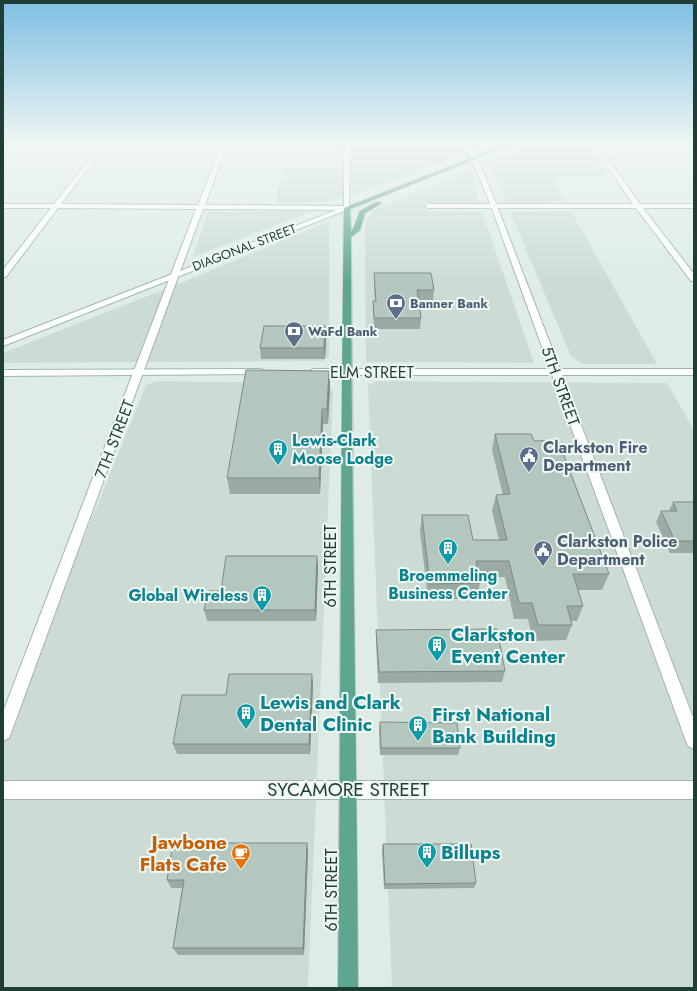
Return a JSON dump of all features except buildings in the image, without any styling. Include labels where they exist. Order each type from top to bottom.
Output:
[{"type":"main road","name":"DIAGONAL STREET","points":[[347,208],[389,191]]},
{"type":"main road","points":[[347,236],[355,234],[357,231],[362,212],[370,207],[400,195],[405,191]]},
{"type":"main road","name":"6TH STREET","points":[[347,208],[346,372],[348,988]]},
{"type":"street","points":[[3,276],[68,191]]},
{"type":"street","name":"7TH STREET","points":[[3,732],[177,273],[206,191]]},
{"type":"street","name":"6TH STREET","points":[[347,191],[347,208]]},
{"type":"street","name":"5TH STREET","points":[[488,191],[694,741]]},
{"type":"street","points":[[627,191],[694,279]]},
{"type":"street","points":[[3,206],[347,208]]},
{"type":"street","points":[[428,206],[694,206]]},
{"type":"street","name":"DIAGONAL STREET","points":[[3,343],[177,273],[347,208]]},
{"type":"street","points":[[3,372],[269,372]]},
{"type":"street","name":"ELM STREET","points":[[300,372],[694,372]]},
{"type":"street","name":"SYCAMORE STREET","points":[[3,790],[694,790]]},
{"type":"shaded area","points":[[278,191],[363,191],[324,202],[275,203]]},
{"type":"shaded area","points":[[419,191],[476,191],[479,203],[424,203],[425,211],[482,212],[534,363],[366,362],[365,223],[374,210]]},
{"type":"shaded area","points":[[501,191],[560,191],[565,201],[506,202]]},
{"type":"shaded area","points":[[313,211],[193,257],[208,212]]},
{"type":"shaded area","points":[[571,211],[657,364],[582,364],[571,356],[510,212]]},
{"type":"shaded area","points":[[329,221],[329,357],[323,361],[3,363],[3,353],[186,281]]},
{"type":"shaded area","points":[[156,381],[321,383],[333,390],[308,988],[3,988],[3,737],[146,385]]},
{"type":"shaded area","points":[[376,381],[667,383],[694,430],[694,988],[392,988],[368,385]]},
{"type":"place","name":"Banner Bank","points":[[396,320]]},
{"type":"place","name":"WaFd Bank","points":[[294,348]]},
{"type":"place","name":"Lewis-Clark Moose Lodge","points":[[278,466]]},
{"type":"place","name":"Clarkston Fire Department","points":[[529,473]]},
{"type":"place","name":"Broemmeling Business Center","points":[[448,565]]},
{"type":"place","name":"Clarkston Police Department","points":[[543,567]]},
{"type":"place","name":"Global Wireless","points":[[262,612]]},
{"type":"place","name":"Clarkston Event Center","points":[[437,662]]},
{"type":"place","name":"Lewis and Clark Dental Clinic","points":[[246,730]]},
{"type":"place","name":"First National Bank Building","points":[[418,742]]},
{"type":"place","name":"Billups","points":[[427,869]]},
{"type":"place","name":"Jawbone Flats Cafe","points":[[241,870]]}]
